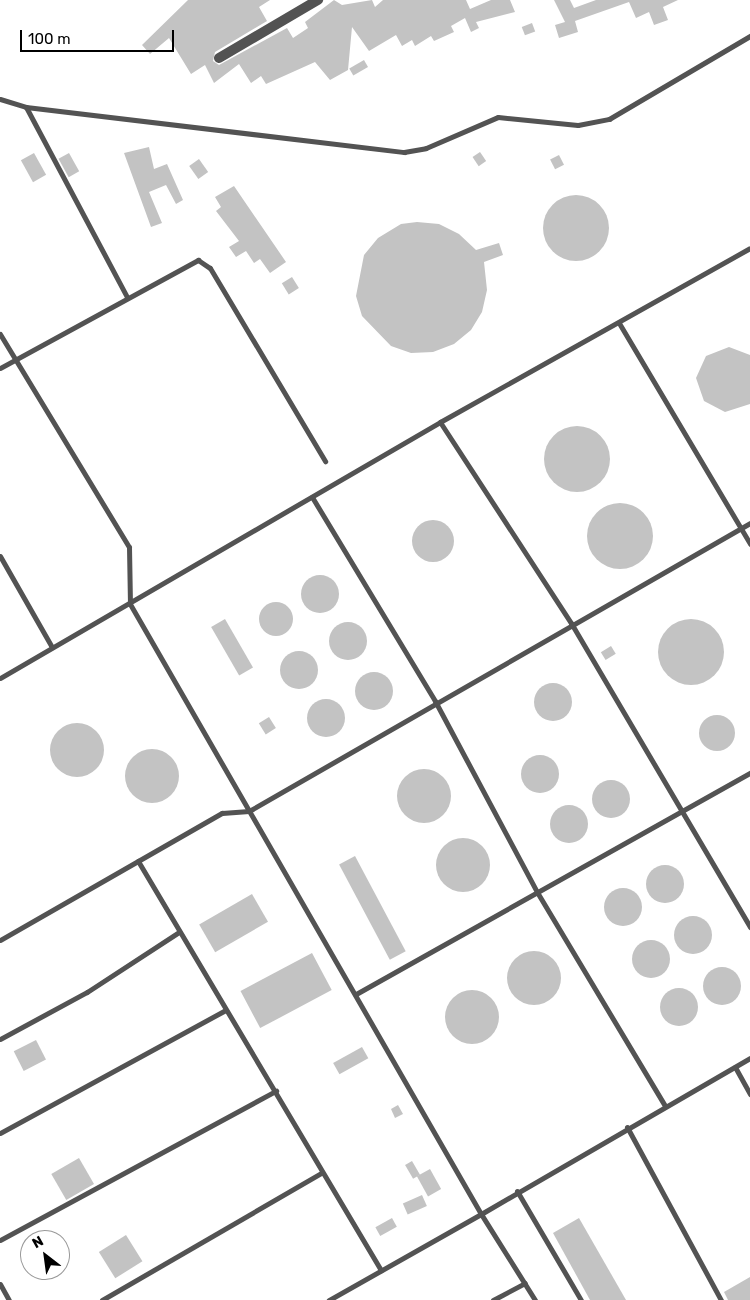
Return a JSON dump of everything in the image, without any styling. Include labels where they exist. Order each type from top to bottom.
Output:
[{"type":"street","points":[[218,58],[318,0]]},
{"type":"lane","points":[[0,99],[26,107],[404,152],[426,148],[498,117],[578,125],[609,120],[750,36]]},
{"type":"lane","points":[[26,107],[126,297]]},
{"type":"lane","points":[[0,678],[440,422],[750,248]]},
{"type":"lane","points":[[0,368],[182,265],[198,260],[210,268],[325,461]]},
{"type":"lane","points":[[619,322],[750,544]]},
{"type":"lane","points":[[0,334],[129,546],[130,604],[481,1214],[535,1300]]},
{"type":"lane","points":[[440,422],[571,623],[750,927]]},
{"type":"lane","points":[[312,497],[435,701],[537,892],[665,1106]]},
{"type":"lane","points":[[0,940],[222,813],[249,811],[435,701],[750,523]]},
{"type":"lane","points":[[0,556],[52,647]]},
{"type":"lane","points":[[356,994],[750,773]]},
{"type":"lane","points":[[138,861],[276,1091],[321,1173],[381,1270]]},
{"type":"lane","points":[[0,1039],[86,992],[179,932]]},
{"type":"lane","points":[[0,1133],[226,1010]]},
{"type":"lane","points":[[329,1300],[750,1058]]},
{"type":"lane","points":[[735,1067],[750,1094]]},
{"type":"lane","points":[[0,1240],[276,1091]]},
{"type":"lane","points":[[627,1127],[720,1300]]},
{"type":"lane","points":[[102,1300],[321,1173]]},
{"type":"lane","points":[[517,1192],[581,1300]]},
{"type":"lane","points":[[493,1300],[525,1283]]},
{"type":"lane","points":[[0,1284],[9,1300]]},
{"type":"building","points":[[188,0],[270,0],[259,7],[267,21],[215,52],[213,61],[219,65],[287,28],[293,38],[308,28],[305,22],[334,0],[342,5],[372,0],[375,7],[383,0],[466,0],[470,9],[491,0],[510,0],[515,12],[476,22],[479,28],[471,32],[465,18],[451,26],[454,32],[434,41],[431,36],[415,46],[412,40],[402,46],[396,35],[369,51],[352,27],[348,70],[330,80],[315,62],[266,84],[261,76],[251,83],[239,64],[214,83],[205,65],[191,74],[169,38],[150,54],[142,45]]},
{"type":"building","points":[[554,0],[570,0],[574,8],[596,0],[678,0],[663,7],[668,20],[654,25],[649,12],[636,18],[629,2],[575,21],[578,32],[559,38],[555,25],[565,22]]},
{"type":"building","points":[[532,23],[535,31],[525,35],[522,27]]},
{"type":"building","points":[[364,60],[368,67],[353,75],[349,68]]},
{"type":"building","points":[[149,147],[154,169],[167,164],[183,200],[176,204],[166,185],[149,192],[162,223],[151,227],[124,153]]},
{"type":"building","points":[[480,152],[486,161],[479,166],[473,157]]},
{"type":"building","points":[[34,153],[46,175],[33,182],[21,160]]},
{"type":"building","points":[[69,153],[79,171],[69,177],[59,159]]},
{"type":"building","points":[[559,155],[564,165],[555,169],[550,160]]},
{"type":"building","points":[[199,159],[208,172],[198,179],[189,166]]},
{"type":"building","points":[[234,186],[286,262],[270,273],[260,259],[254,263],[246,251],[236,257],[229,247],[239,241],[216,211],[221,207],[215,197]]},
{"type":"building","points":[[576,195],[588,198],[599,205],[606,216],[609,228],[606,240],[599,251],[588,258],[576,261],[564,258],[553,251],[546,240],[543,228],[546,216],[553,205],[564,198]]},
{"type":"building","points":[[417,222],[439,224],[459,234],[476,250],[499,243],[503,255],[484,262],[487,290],[482,312],[471,330],[454,344],[433,352],[411,353],[391,346],[362,316],[356,296],[364,255],[378,238],[401,224]]},
{"type":"building","points":[[292,277],[299,288],[289,294],[282,283]]},
{"type":"building","points":[[729,347],[750,355],[750,404],[725,412],[704,401],[696,378],[706,356]]},
{"type":"building","points":[[577,426],[589,429],[600,436],[607,447],[610,459],[607,471],[600,482],[589,489],[577,492],[565,489],[554,482],[547,471],[544,459],[547,447],[554,436],[565,429]]},
{"type":"building","points":[[620,503],[632,506],[643,513],[650,524],[653,536],[650,548],[643,559],[632,566],[620,569],[608,566],[597,559],[590,548],[587,536],[590,524],[597,513],[608,506]]},
{"type":"building","points":[[437,520],[445,523],[451,529],[454,541],[451,553],[445,559],[429,562],[421,559],[415,553],[412,537],[415,529],[421,523]]},
{"type":"building","points":[[320,575],[333,581],[339,594],[333,607],[320,613],[307,607],[301,594],[307,581]]},
{"type":"building","points":[[276,602],[288,607],[293,619],[288,631],[276,636],[264,631],[259,619],[264,607]]},
{"type":"building","points":[[225,619],[253,667],[239,675],[211,627]]},
{"type":"building","points":[[691,619],[703,622],[714,629],[721,640],[724,652],[721,664],[714,675],[703,682],[691,685],[679,682],[668,675],[661,664],[658,652],[661,640],[668,629],[679,622]]},
{"type":"building","points":[[348,622],[361,628],[367,641],[361,654],[348,660],[335,654],[329,641],[335,628]]},
{"type":"building","points":[[611,646],[616,654],[606,660],[601,652]]},
{"type":"building","points":[[299,651],[312,657],[318,670],[312,683],[299,689],[286,683],[280,670],[286,657]]},
{"type":"building","points":[[374,672],[387,678],[393,691],[387,704],[374,710],[361,704],[355,691],[361,678]]},
{"type":"building","points":[[553,683],[566,689],[572,702],[566,715],[553,721],[540,715],[534,702],[540,689]]},
{"type":"building","points":[[326,699],[339,705],[345,718],[339,731],[326,737],[313,731],[307,718],[313,705]]},
{"type":"building","points":[[717,715],[730,720],[735,733],[730,746],[717,751],[704,746],[699,733],[704,720]]},
{"type":"building","points":[[269,717],[276,728],[266,734],[259,723]]},
{"type":"building","points":[[77,723],[87,725],[96,731],[102,740],[104,750],[102,760],[96,769],[87,775],[77,777],[67,775],[58,769],[52,760],[50,750],[52,740],[58,731],[67,725]]},
{"type":"building","points":[[152,749],[162,751],[171,757],[177,766],[179,776],[177,786],[171,795],[162,801],[152,803],[142,801],[133,795],[127,786],[125,776],[127,766],[133,757],[142,751]]},
{"type":"building","points":[[540,755],[553,761],[559,774],[553,787],[540,793],[527,787],[521,774],[527,761]]},
{"type":"building","points":[[424,769],[434,771],[443,777],[449,786],[451,796],[449,806],[443,815],[434,821],[424,823],[414,821],[405,815],[399,806],[397,796],[399,786],[405,777],[414,771]]},
{"type":"building","points":[[611,780],[624,786],[630,799],[624,812],[611,818],[598,812],[592,799],[598,786]]},
{"type":"building","points":[[569,805],[582,811],[588,824],[582,837],[569,843],[556,837],[550,824],[556,811]]},
{"type":"building","points":[[463,838],[473,840],[482,846],[488,855],[490,865],[488,875],[482,884],[473,890],[463,892],[453,890],[444,884],[438,875],[436,865],[438,855],[444,846],[453,840]]},
{"type":"building","points":[[355,856],[406,951],[390,960],[339,864]]},
{"type":"building","points":[[665,865],[678,871],[684,884],[678,897],[665,903],[652,897],[646,884],[652,871]]},
{"type":"building","points":[[623,888],[636,894],[642,907],[636,920],[623,926],[610,920],[604,907],[610,894]]},
{"type":"building","points":[[252,894],[268,922],[215,952],[199,924]]},
{"type":"building","points":[[693,916],[706,922],[712,935],[706,948],[693,954],[680,948],[674,935],[680,922]]},
{"type":"building","points":[[651,940],[664,946],[670,959],[664,972],[651,978],[638,972],[632,959],[638,946]]},
{"type":"building","points":[[534,951],[544,953],[553,959],[559,968],[561,978],[559,988],[553,997],[544,1003],[534,1005],[524,1003],[515,997],[509,988],[507,978],[509,968],[515,959],[524,953]]},
{"type":"building","points":[[312,953],[332,990],[260,1028],[240,991]]},
{"type":"building","points":[[722,967],[735,973],[741,986],[735,999],[722,1005],[709,999],[703,986],[709,973]]},
{"type":"building","points":[[679,988],[692,994],[698,1007],[692,1020],[679,1026],[666,1020],[660,1007],[666,994]]},
{"type":"building","points":[[472,990],[482,992],[491,998],[497,1007],[499,1017],[497,1027],[491,1036],[482,1042],[472,1044],[462,1042],[453,1036],[447,1027],[445,1017],[447,1007],[453,998],[462,992]]},
{"type":"building","points":[[36,1040],[46,1060],[24,1071],[14,1051]]},
{"type":"building","points":[[362,1047],[368,1058],[339,1074],[333,1063]]},
{"type":"building","points":[[398,1105],[403,1114],[395,1118],[391,1109]]},
{"type":"building","points":[[79,1158],[94,1184],[66,1200],[51,1174]]},
{"type":"building","points":[[412,1161],[420,1175],[413,1179],[405,1165]]},
{"type":"building","points":[[430,1169],[441,1189],[428,1196],[417,1176]]},
{"type":"building","points":[[422,1195],[427,1206],[408,1215],[403,1204]]},
{"type":"building","points":[[392,1218],[397,1227],[380,1236],[375,1227]]},
{"type":"building","points":[[579,1218],[626,1300],[590,1300],[553,1233]]},
{"type":"building","points":[[126,1235],[142,1261],[115,1278],[99,1252]]},
{"type":"building","points":[[750,1277],[750,1300],[728,1300],[724,1292]]}]
